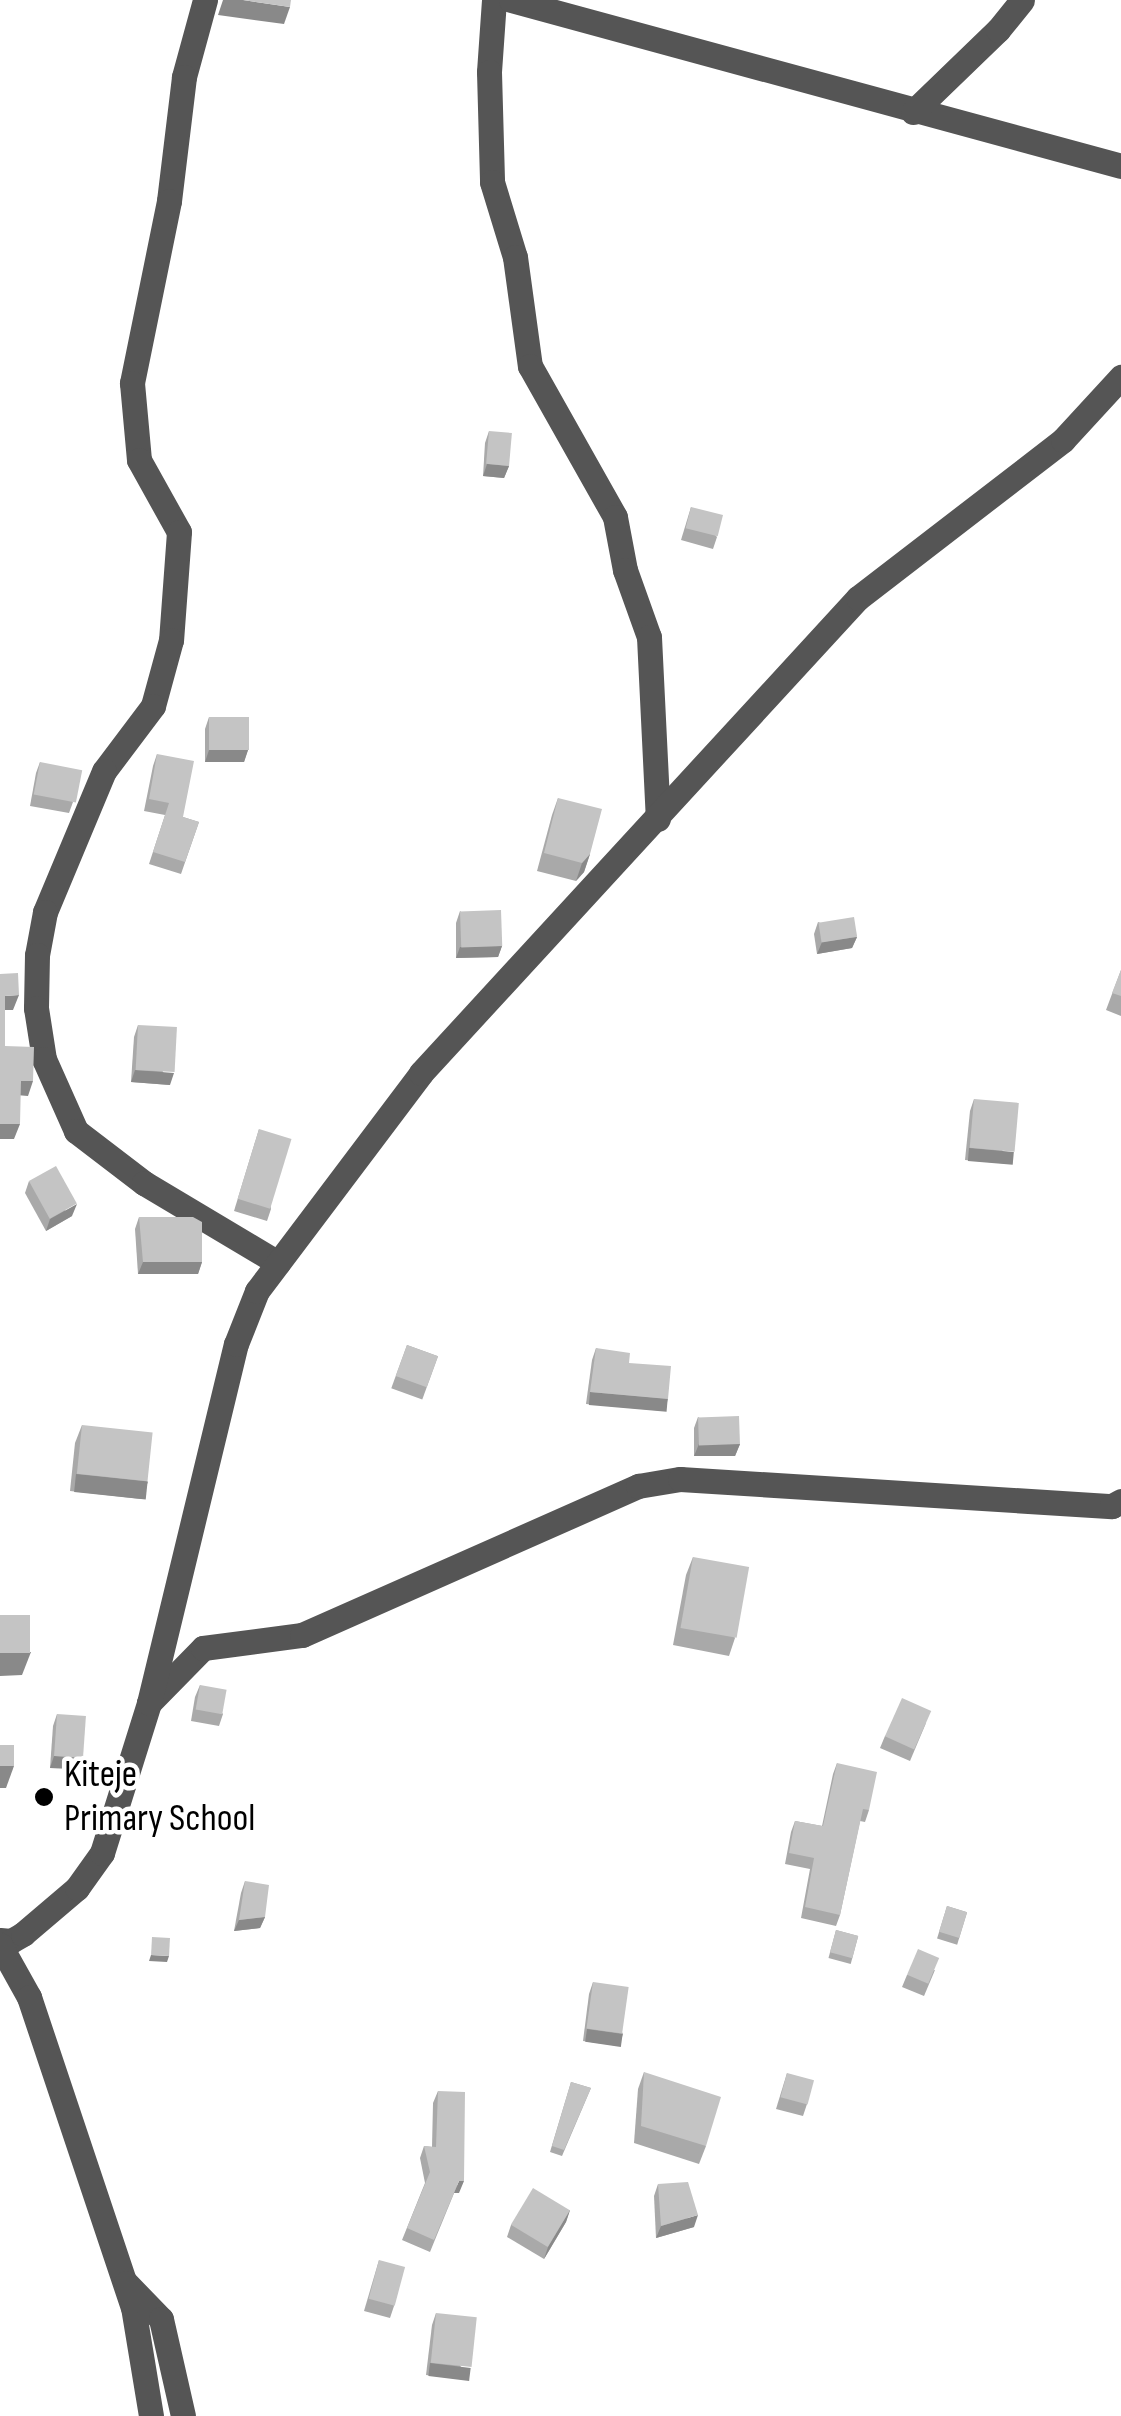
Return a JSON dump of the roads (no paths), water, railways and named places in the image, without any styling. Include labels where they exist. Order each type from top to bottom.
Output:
[{"type":"street","points":[[205,0],[184,77],[169,201],[132,383],[138,460],[179,532],[171,640],[153,706],[104,772],[45,912],[37,955],[36,1008],[44,1059],[76,1131],[144,1183],[278,1263]]},
{"type":"street","points":[[494,0],[489,72],[492,182],[515,257],[530,366],[615,517],[625,570],[649,637],[658,820]]},
{"type":"street","points":[[510,0],[1121,166]]},
{"type":"street","points":[[913,112],[998,30],[1022,0]]},
{"type":"street","points":[[151,2416],[132,2308],[123,2279],[29,1997],[0,1942],[12,1942],[77,1888],[102,1854],[149,1703],[236,1344],[257,1291],[422,1074],[858,598],[1063,440],[1121,377]]},
{"type":"street","points":[[149,1703],[203,1648],[302,1635],[638,1486],[680,1480],[1112,1506],[1121,1500]]},
{"type":"street","points":[[123,2279],[162,2319],[183,2416]]},
{"type":"place","name":"Kiteje Primary School","points":[[44,1797]]}]
